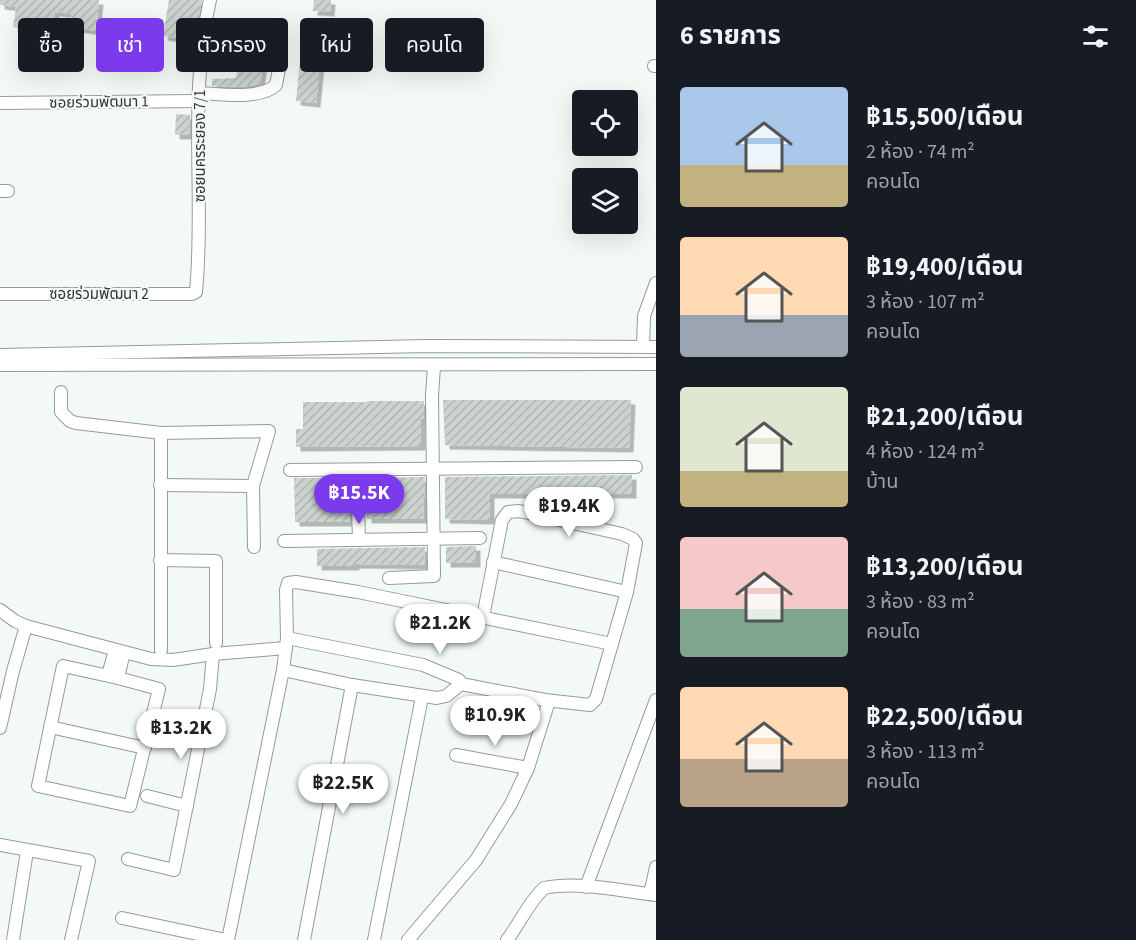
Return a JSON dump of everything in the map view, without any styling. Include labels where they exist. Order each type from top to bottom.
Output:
[{"type":"street","name":"ซอยนครระยอง 7/1","points":[[196,291],[200,258],[199,97],[210,0]]},
{"type":"street","name":"ซอยร่วมพัฒนา 1","points":[[0,103],[253,94],[267,91],[276,85],[278,72]]},
{"type":"street","points":[[643,346],[644,316],[656,283]]},
{"type":"street","name":"ซอยร่วมพัฒนา 2","points":[[0,294],[192,294],[196,291]]},
{"type":"street","points":[[0,355],[415,346],[656,346]]},
{"type":"street","points":[[543,346],[544,365]]},
{"type":"street","points":[[0,365],[656,364]]},
{"type":"street","points":[[389,578],[434,576],[432,396],[434,366]]},
{"type":"street","points":[[65,392],[69,411],[66,416],[76,423],[161,433],[269,431],[254,486],[254,547]]},
{"type":"street","points":[[161,433],[161,650]]},
{"type":"street","points":[[290,470],[636,467]]},
{"type":"street","points":[[357,470],[359,540]]},
{"type":"street","points":[[160,485],[254,486]]},
{"type":"street","points":[[0,610],[15,621],[29,627],[161,660],[186,659],[214,649],[423,665],[459,680],[461,684],[582,706],[593,704],[596,699],[627,592],[636,550],[633,539],[622,534],[519,511],[508,512],[503,517],[483,617]]},
{"type":"street","points":[[284,541],[480,538]]},
{"type":"street","points":[[128,859],[174,870],[210,689],[214,649],[216,561],[160,560]]},
{"type":"street","points":[[493,562],[627,592]]},
{"type":"street","points":[[122,918],[221,939],[285,654],[286,586],[288,583],[358,592],[612,644]]},
{"type":"street","points":[[0,728],[13,672],[29,627]]},
{"type":"street","points":[[113,676],[120,651]]},
{"type":"street","points":[[285,654],[352,685],[422,697],[446,696],[461,684]]},
{"type":"street","points":[[63,666],[113,676],[159,689],[130,806],[38,786],[50,727],[63,666]]},
{"type":"street","points":[[304,940],[352,685]]},
{"type":"street","points":[[374,940],[422,697]]},
{"type":"street","points":[[586,887],[656,700]]},
{"type":"street","points":[[408,940],[476,860],[511,804],[528,768],[549,701]]},
{"type":"street","points":[[50,727],[145,748]]},
{"type":"street","points":[[176,738],[200,743]]},
{"type":"street","points":[[456,755],[528,768]]},
{"type":"street","points":[[147,796],[187,806]]},
{"type":"street","points":[[0,845],[89,861],[71,940]]},
{"type":"street","points":[[13,940],[27,851]]},
{"type":"street","points":[[507,940],[530,903],[544,888],[586,887],[653,894],[656,867]]},
{"type":"street","points":[[517,927],[519,940]]},
{"type":"building","points":[[0,0],[99,0],[96,31],[84,29],[84,18],[71,18],[72,14],[55,12],[54,18],[18,18],[18,28],[13,27],[16,7],[0,5]]},
{"type":"building","points":[[169,0],[202,0],[199,18],[176,18],[176,38],[164,36]]},
{"type":"building","points":[[314,0],[331,0],[330,12],[313,11]]},
{"type":"building","points":[[300,61],[300,72],[319,72],[316,103],[296,101]]},
{"type":"building","points":[[237,72],[262,72],[260,84],[242,87],[212,86],[212,79],[236,78]]},
{"type":"building","points":[[176,114],[190,115],[190,135],[175,135]]},
{"type":"building","points":[[443,400],[631,400],[629,448],[445,445]]},
{"type":"building","points":[[424,401],[421,446],[296,447],[296,429],[303,429],[303,402]]},
{"type":"building","points":[[632,475],[632,494],[490,494],[490,520],[445,519],[445,477]]},
{"type":"building","points":[[425,477],[423,519],[367,519],[365,478]]},
{"type":"building","points":[[294,478],[349,478],[350,522],[295,522]]},
{"type":"building","points":[[476,546],[476,563],[446,563],[446,547]]},
{"type":"building","points":[[425,547],[424,565],[317,566],[317,549]]}]
